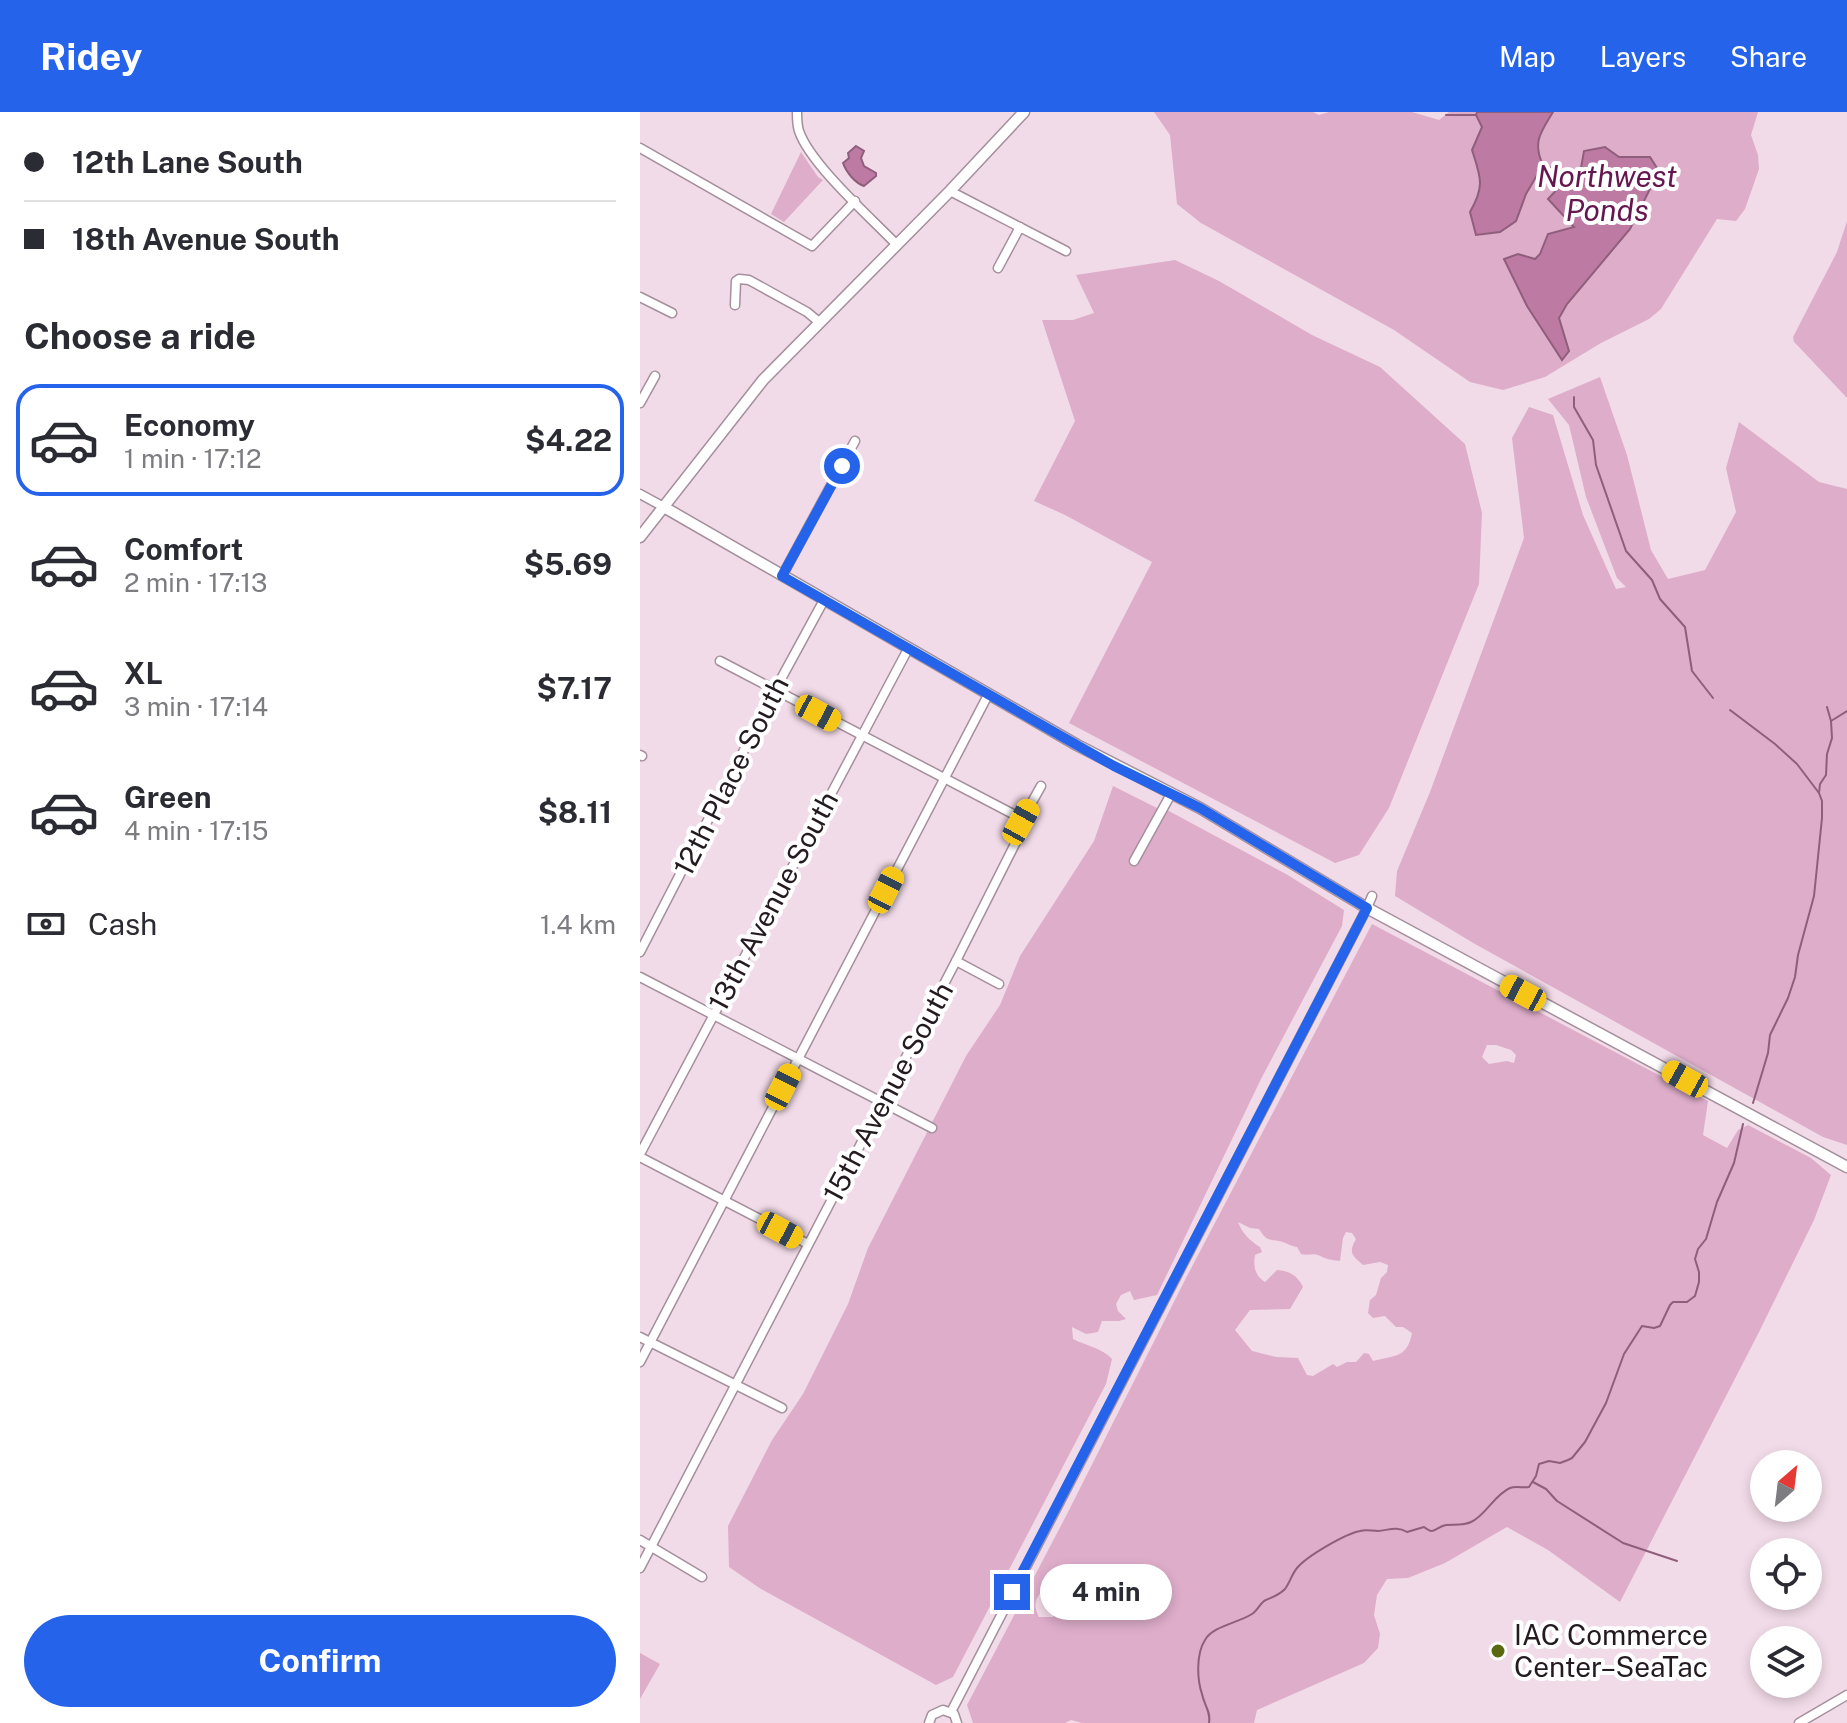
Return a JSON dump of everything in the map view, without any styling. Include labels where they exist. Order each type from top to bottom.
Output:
[{"type":"main road","points":[[640,537],[763,380],[1024,112]]},
{"type":"main road","points":[[662,506],[988,695],[1253,838],[1367,908],[1847,1167]]},
{"type":"street","points":[[797,116],[803,139],[814,156],[896,244]]},
{"type":"street","points":[[640,148],[812,246],[855,201]]},
{"type":"street","points":[[950,191],[1066,251]]},
{"type":"street","points":[[998,268],[1020,227]]},
{"type":"street","points":[[735,305],[736,281],[749,280],[807,312],[819,322]]},
{"type":"street","points":[[640,297],[672,313]]},
{"type":"street","points":[[640,403],[655,376]]},
{"type":"street","points":[[782,576],[855,441]]},
{"type":"street","points":[[640,494],[662,506]]},
{"type":"street","name":"12th Place South","points":[[640,952],[824,600]]},
{"type":"street","name":"13th Avenue South","points":[[640,1156],[908,649]]},
{"type":"street","points":[[720,661],[1013,814],[1021,822]]},
{"type":"street","points":[[640,1362],[988,695]]},
{"type":"street","name":"15th Avenue South","points":[[640,1568],[956,961],[1041,786]]},
{"type":"street","points":[[1134,861],[1171,794]]},
{"type":"street","points":[[951,1712],[1372,896]]},
{"type":"street","points":[[956,961],[999,984]]},
{"type":"street","points":[[640,977],[932,1128]]},
{"type":"street","points":[[640,1156],[808,1244]]},
{"type":"street","points":[[640,1337],[782,1408]]},
{"type":"street","points":[[640,1540],[702,1577]]},
{"type":"street","points":[[1799,1723],[1847,1695]]},
{"type":"street","points":[[929,1723],[935,1712],[943,1710],[951,1712],[957,1723]]},
{"type":"shaded area","points":[[1154,112],[1313,112],[1319,115],[1329,112],[1412,112],[1439,120],[1449,112],[1477,112],[1482,127],[1472,150],[1480,188],[1470,212],[1516,221],[1526,194],[1543,165],[1538,143],[1553,112],[1758,112],[1751,135],[1759,169],[1745,209],[1736,221],[1717,219],[1661,309],[1649,319],[1601,343],[1545,377],[1503,390],[1470,382],[1394,330],[1201,223],[1177,204],[1170,135]],"holes":[[[1618,157],[1649,157],[1659,170],[1630,229],[1567,304],[1559,319],[1569,351],[1562,359],[1527,306],[1504,259],[1517,254],[1534,259],[1540,254],[1548,234],[1575,227],[1573,182],[1581,168]]]},
{"type":"shaded area","points":[[801,152],[823,180],[784,222],[771,214]]},
{"type":"shaded area","points":[[1847,221],[1847,398],[1794,342],[1793,337],[1837,252]]},
{"type":"shaded area","points":[[1175,260],[1219,281],[1312,335],[1380,367],[1465,444],[1482,513],[1479,584],[1389,808],[1359,855],[1335,863],[1069,723],[1152,562],[1034,501],[1075,421],[1042,320],[1073,320],[1094,313],[1076,275]]},
{"type":"shaded area","points":[[1600,377],[1627,455],[1651,550],[1668,579],[1705,570],[1736,512],[1726,468],[1739,422],[1819,482],[1847,489],[1847,1145],[1823,1137],[1475,944],[1395,896],[1397,871],[1430,792],[1524,538],[1512,438],[1529,407],[1553,415],[1583,515],[1616,589],[1626,587],[1617,578],[1586,497],[1569,425],[1548,399]]},
{"type":"shaded area","points":[[1113,786],[1165,812],[1167,810],[1286,874],[1344,910],[1342,926],[1261,1079],[1157,1295],[1134,1300],[1130,1291],[1121,1295],[1116,1304],[1126,1319],[1102,1321],[1098,1332],[1086,1334],[1072,1327],[1073,1339],[1112,1359],[1106,1384],[953,1677],[936,1685],[761,1589],[729,1567],[728,1526],[772,1440],[803,1394],[848,1304],[868,1248],[966,1056],[1000,1005],[1020,956],[1094,841]]},
{"type":"shaded area","points":[[1372,924],[1708,1101],[1703,1135],[1727,1148],[1738,1130],[1748,1125],[1811,1158],[1831,1175],[1814,1220],[1759,1332],[1620,1602],[1548,1550],[1507,1527],[1445,1563],[1408,1578],[1387,1579],[1377,1595],[1374,1615],[1380,1634],[1378,1648],[1364,1663],[1257,1710],[1254,1723],[1082,1723],[1071,1720],[1065,1723],[973,1723],[967,1705]],"holes":[[[1487,1045],[1511,1050],[1516,1055],[1514,1063],[1489,1064],[1482,1057]],[[1238,1222],[1259,1229],[1267,1238],[1297,1247],[1301,1254],[1316,1254],[1340,1261],[1343,1238],[1346,1232],[1352,1233],[1356,1239],[1352,1254],[1356,1259],[1363,1265],[1380,1262],[1388,1265],[1376,1295],[1370,1300],[1368,1313],[1373,1318],[1385,1316],[1396,1327],[1403,1327],[1412,1333],[1407,1348],[1373,1361],[1369,1354],[1364,1353],[1356,1362],[1337,1367],[1333,1364],[1313,1376],[1307,1375],[1298,1358],[1252,1351],[1235,1330],[1250,1310],[1290,1309],[1303,1287],[1296,1277],[1277,1270],[1265,1282],[1262,1280],[1254,1263],[1255,1255],[1262,1252],[1260,1247]],[[1043,1589],[1051,1592],[1061,1605],[1053,1617],[1039,1617],[1037,1600]]]},
{"type":"shaded area","points":[[640,1653],[660,1664],[640,1699]]},
{"type":"water","name":"Northwest Ponds","points":[[1477,112],[1553,112],[1538,143],[1543,165],[1526,194],[1516,221],[1500,232],[1476,235],[1470,212],[1480,188],[1472,150],[1482,127]]},
{"type":"water","points":[[856,146],[864,151],[861,158],[864,166],[876,173],[864,186],[851,177],[843,163]]},
{"type":"water","name":"Northwest Ponds","points":[[1605,147],[1619,157],[1650,157],[1659,171],[1630,229],[1567,304],[1559,318],[1569,351],[1562,360],[1527,306],[1504,259],[1518,254],[1535,259],[1548,234],[1574,227],[1548,199],[1562,184],[1573,182],[1581,168],[1584,151]]},
{"type":"waterway","points":[[1446,115],[1476,115]]},
{"type":"waterway","points":[[1544,165],[1567,175],[1574,185]]},
{"type":"waterway","points":[[1574,397],[1574,407],[1593,440],[1596,465],[1626,551],[1652,580],[1660,599],[1685,627],[1692,671],[1713,698]]},
{"type":"waterway","points":[[1753,1103],[1768,1053],[1770,1035],[1795,977],[1814,896],[1822,818],[1820,784],[1826,775],[1832,738],[1827,707]]},
{"type":"waterway","points":[[1730,710],[1797,764],[1819,793]]},
{"type":"waterway","points":[[1831,721],[1847,711]]},
{"type":"waterway","points":[[1209,1723],[1198,1674],[1200,1652],[1205,1640],[1220,1628],[1252,1614],[1264,1601],[1277,1595],[1287,1586],[1297,1568],[1309,1558],[1336,1541],[1362,1530],[1396,1529],[1407,1532],[1424,1527],[1433,1531],[1446,1525],[1468,1523],[1481,1515],[1504,1491],[1512,1487],[1529,1487],[1539,1464],[1549,1461],[1560,1463],[1572,1458],[1585,1442],[1606,1403],[1624,1354],[1642,1326],[1660,1326],[1673,1302],[1687,1302],[1695,1296],[1699,1282],[1695,1259],[1706,1239],[1717,1202],[1734,1163],[1743,1124]]},
{"type":"waterway","points":[[1533,1482],[1623,1543],[1677,1561]]},
{"type":"place","name":"IAC Commerce Center–SeaTac","points":[[1498,1651]]},
{"type":"route","points":[[842,466],[782,576],[1114,766],[1253,838],[1367,908],[1012,1592]]}]
